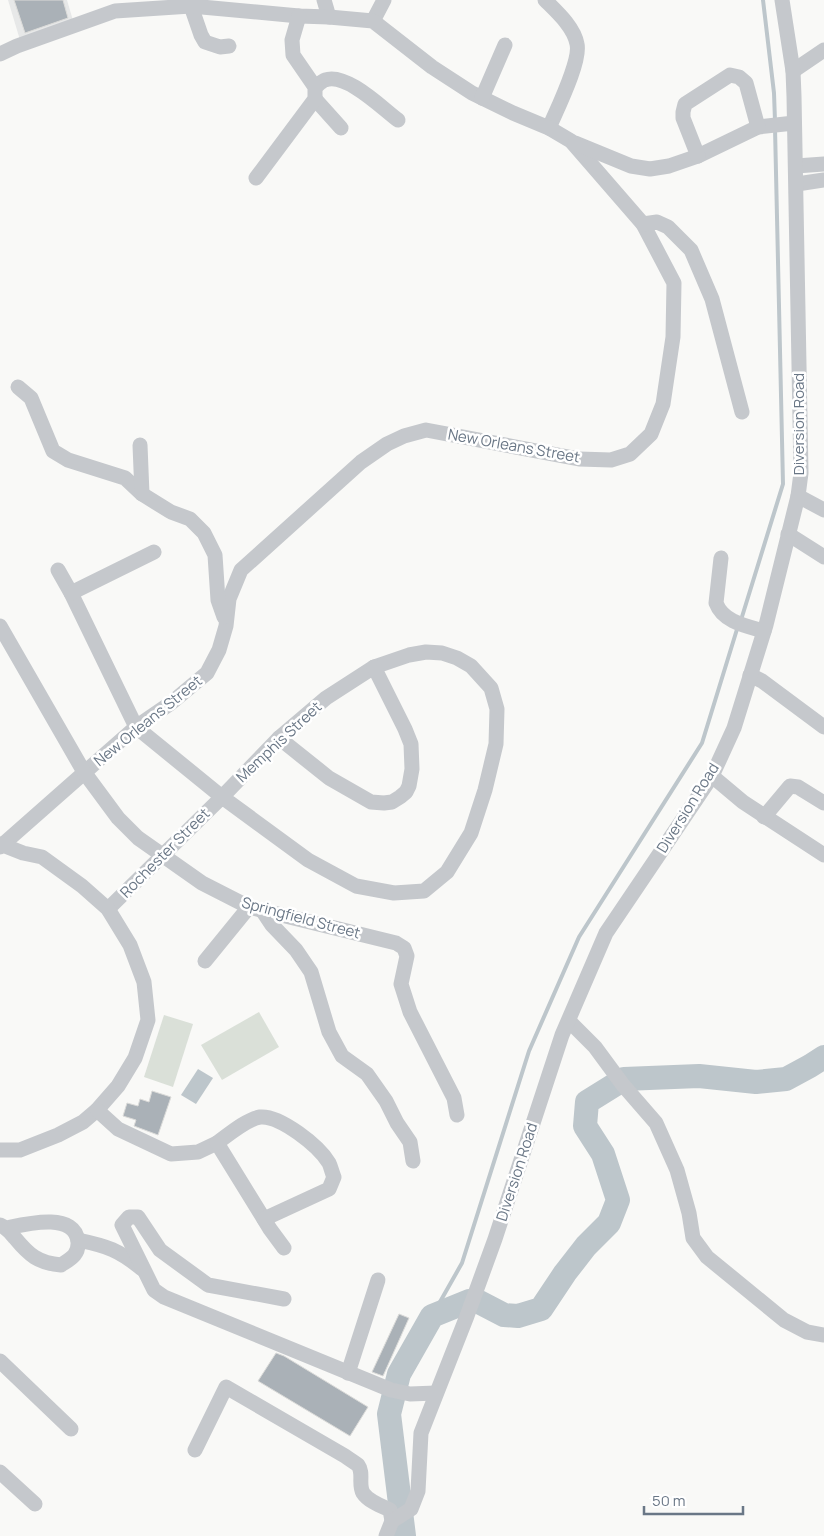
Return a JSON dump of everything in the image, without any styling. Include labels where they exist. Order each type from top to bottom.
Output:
[{"type":"street","points":[[324,0],[330,16]]},
{"type":"street","points":[[0,54],[17,46],[115,11],[192,6],[373,21],[384,0]]},
{"type":"street","points":[[546,0],[571,30],[577,43],[578,57],[549,128]]},
{"type":"street","name":"Diversion Road","points":[[394,1519],[412,1509],[418,1491],[420,1433],[467,1316],[495,1239],[562,1035],[606,934],[712,776],[734,728],[750,675],[750,627],[788,534],[798,496],[801,464],[796,281],[797,184],[791,124],[793,71],[782,0]]},
{"type":"street","points":[[192,6],[205,42],[220,47],[229,46]]},
{"type":"street","points":[[299,16],[292,40],[293,55],[315,93],[341,128]]},
{"type":"street","name":"New Orleans Street","points":[[0,1150],[20,1150],[58,1135],[83,1122],[97,1110],[118,1086],[135,1058],[148,1020],[144,982],[130,945],[108,909],[82,886],[42,857],[1,845],[136,727],[171,703],[207,673],[219,650],[226,626],[228,599],[241,570],[361,462],[387,444],[404,436],[426,430],[579,459],[611,460],[630,454],[651,434],[663,404],[673,337],[674,283],[643,224],[571,141],[549,128],[472,93],[432,67],[373,21]]},
{"type":"street","points":[[482,98],[505,45]]},
{"type":"street","points":[[793,71],[824,50]]},
{"type":"street","points":[[698,156],[683,118],[686,104],[730,75],[739,76],[746,83],[761,127]]},
{"type":"street","points":[[256,178],[325,80],[335,79],[347,82],[398,120]]},
{"type":"street","points":[[571,141],[631,166],[650,169],[668,166],[698,156],[761,127],[791,124]]},
{"type":"street","points":[[796,166],[824,164]]},
{"type":"street","points":[[797,184],[824,180]]},
{"type":"street","points":[[643,224],[657,222],[668,227],[691,250],[712,299],[742,412]]},
{"type":"street","points":[[18,387],[31,398],[53,452],[68,460],[125,478],[142,494],[171,512],[190,519],[204,533],[215,555],[218,600],[226,626]]},
{"type":"street","points":[[140,445],[142,494]]},
{"type":"street","points":[[798,496],[824,510]]},
{"type":"street","points":[[788,534],[824,557]]},
{"type":"street","points":[[71,593],[154,552]]},
{"type":"street","points":[[721,558],[716,603],[722,615],[750,627]]},
{"type":"street","name":"Memphis Street","points":[[58,570],[136,727],[222,797],[308,860],[356,886],[394,893],[424,891],[447,872],[471,833],[485,790],[496,744],[498,725],[497,709],[491,688],[471,666],[442,652],[409,655],[374,667],[326,698],[279,738],[222,797]]},
{"type":"street","name":"Springfield Street","points":[[0,626],[84,772],[118,818],[138,838],[202,883],[255,908],[396,943],[404,948],[407,956],[401,984],[410,1012],[454,1098],[457,1115]]},
{"type":"street","points":[[279,738],[329,778],[371,802],[384,804],[400,797],[409,786],[412,769],[411,744],[374,667]]},
{"type":"street","points":[[750,675],[762,681],[824,727]]},
{"type":"street","points":[[712,776],[743,802],[824,856]]},
{"type":"street","points":[[764,817],[790,786],[798,787],[824,803]]},
{"type":"street","name":"Rochester Street","points":[[108,909],[222,797]]},
{"type":"street","points":[[205,961],[255,908],[272,924],[296,950],[311,972],[329,1032],[342,1056],[367,1074],[386,1101],[397,1123],[410,1142],[412,1161]]},
{"type":"street","points":[[569,1021],[596,1047],[620,1081],[656,1123],[677,1170],[689,1212],[693,1238],[707,1256],[784,1320],[807,1332],[824,1335]]},
{"type":"street","points":[[97,1110],[118,1129],[171,1154],[198,1152],[260,1117],[280,1121],[310,1142],[328,1162],[334,1177],[329,1189],[264,1219]]},
{"type":"street","points":[[216,1142],[284,1248]]},
{"type":"street","points":[[284,1299],[208,1285],[160,1250],[138,1217],[129,1217],[122,1225],[154,1290],[164,1297],[391,1390],[410,1394],[436,1392]]},
{"type":"street","points":[[45,1221],[65,1224],[75,1232],[78,1240],[78,1250],[75,1256],[61,1265],[41,1262],[24,1250],[3,1226],[45,1221]]},
{"type":"street","points":[[78,1240],[103,1245],[124,1254],[145,1272]]},
{"type":"street","points":[[348,1373],[378,1280]]},
{"type":"street","points":[[0,1361],[71,1429]]},
{"type":"street","points":[[195,1450],[226,1387],[359,1466],[363,1494],[373,1502],[390,1510],[394,1519],[386,1536]]},
{"type":"street","points":[[0,1472],[35,1504]]},
{"type":"shaded area","points":[[8,0],[67,0],[74,24],[20,40]]},
{"type":"shaded area","points":[[259,1012],[279,1047],[222,1080],[201,1045]]},
{"type":"shaded area","points":[[164,1015],[193,1024],[173,1087],[144,1077]]},
{"type":"shaded area","points":[[198,1069],[213,1078],[196,1104],[181,1095]]},
{"type":"building","points":[[14,0],[63,0],[68,18],[25,33]]},
{"type":"building","points":[[152,1091],[171,1097],[158,1135],[134,1126],[136,1120],[123,1116],[127,1103],[138,1106],[140,1099],[149,1102]]},
{"type":"building","points":[[399,1314],[409,1318],[383,1376],[372,1372]]},
{"type":"building","points":[[276,1353],[368,1407],[350,1436],[258,1381]]},
{"type":"waterway","points":[[763,0],[774,93],[775,121]]},
{"type":"waterway","points":[[741,620],[783,484],[775,128]]},
{"type":"waterway","points":[[432,1316],[462,1263],[529,1051],[579,937],[702,743],[738,626]]},
{"type":"waterway","points":[[479,1302],[504,1315],[518,1316],[541,1309],[586,1246],[609,1223],[618,1200],[603,1154],[585,1126],[587,1102],[624,1079],[699,1076],[756,1082],[786,1079],[824,1057]]},
{"type":"waterway","points":[[404,1536],[389,1414],[399,1374],[432,1316],[469,1301]]}]
